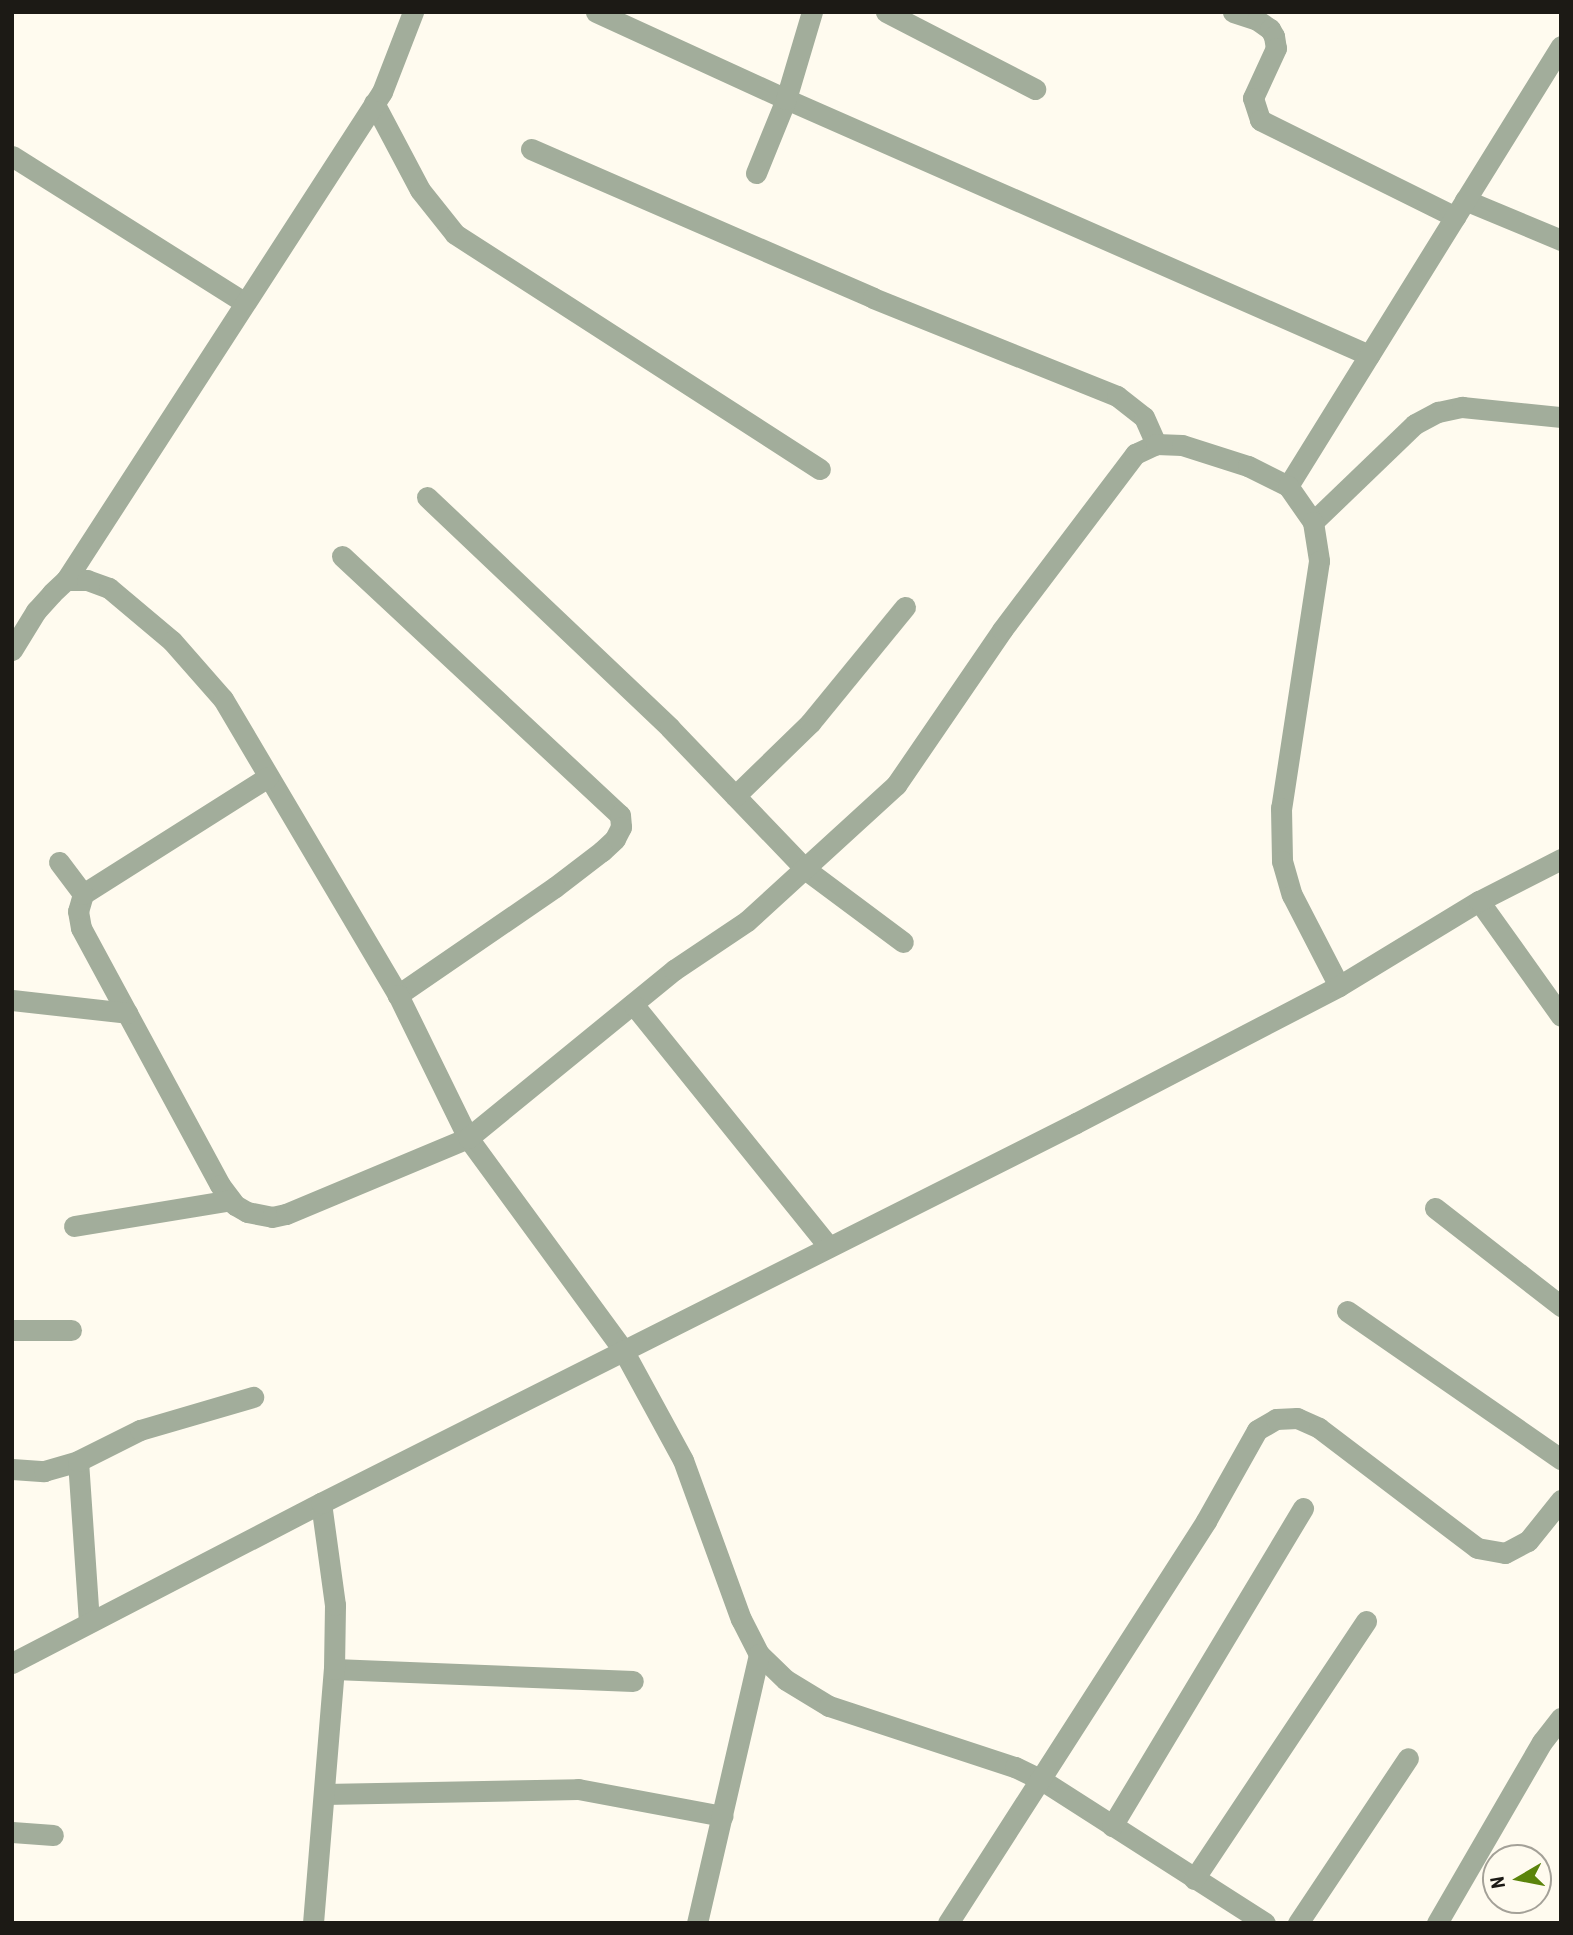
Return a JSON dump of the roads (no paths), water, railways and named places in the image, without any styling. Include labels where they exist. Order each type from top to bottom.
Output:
[{"type":"street","points":[[12,650],[36,611],[66,580],[382,92],[413,12]]},
{"type":"street","points":[[596,12],[786,99],[1369,355]]},
{"type":"street","points":[[756,173],[786,99],[812,12]]},
{"type":"street","points":[[886,12],[1035,89]]},
{"type":"street","points":[[1233,12],[1257,20],[1270,29],[1274,36],[1276,48],[1253,98],[1254,110],[1260,120],[1460,208],[1561,240]]},
{"type":"street","points":[[1288,486],[1561,46]]},
{"type":"street","points":[[374,103],[419,190],[436,215],[455,234],[820,469]]},
{"type":"street","points":[[531,149],[873,298],[1117,396],[1144,417],[1156,444]]},
{"type":"street","points":[[12,156],[245,303]]},
{"type":"street","points":[[1313,522],[1415,424],[1438,412],[1462,407],[1561,417]]},
{"type":"street","points":[[268,778],[83,894],[78,911],[81,928],[231,1200],[247,1212],[258,1215],[286,1214],[468,1138],[674,970],[747,921],[896,785],[1002,630],[1135,454],[1156,444],[1182,446],[1248,466],[1288,486],[1313,522],[1319,561],[1281,808],[1282,861],[1293,895],[1339,986]]},
{"type":"street","points":[[427,497],[670,728],[805,869],[903,942]]},
{"type":"street","points":[[342,556],[620,815],[621,827],[615,839],[602,851],[555,887],[398,995]]},
{"type":"street","points":[[66,580],[87,580],[109,588],[172,641],[223,699],[398,995],[468,1138],[624,1350],[683,1460],[741,1619],[759,1654],[786,1680],[829,1706],[1015,1767],[1040,1779],[1265,1923]]},
{"type":"street","points":[[735,796],[810,723],[905,607]]},
{"type":"street","points":[[12,1663],[1339,986],[1479,901],[1561,859]]},
{"type":"street","points":[[59,862],[83,894]]},
{"type":"street","points":[[1479,901],[1561,1016]]},
{"type":"street","points":[[12,1000],[127,1013]]},
{"type":"street","points":[[633,1004],[829,1247]]},
{"type":"street","points":[[74,1226],[231,1200]]},
{"type":"street","points":[[1435,1208],[1561,1306]]},
{"type":"street","points":[[1347,1311],[1561,1459]]},
{"type":"street","points":[[12,1330],[71,1330]]},
{"type":"street","points":[[12,1469],[44,1471],[78,1461],[140,1430],[253,1396]]},
{"type":"street","points":[[948,1923],[1206,1521],[1257,1430],[1276,1419],[1297,1418],[1319,1428],[1477,1548],[1505,1553],[1528,1541],[1561,1500]]},
{"type":"street","points":[[78,1461],[89,1622]]},
{"type":"street","points":[[313,1923],[334,1669],[335,1605],[321,1503]]},
{"type":"street","points":[[1112,1826],[1303,1508]]},
{"type":"street","points":[[1194,1879],[1366,1621]]},
{"type":"street","points":[[697,1923],[759,1654]]},
{"type":"street","points":[[334,1669],[633,1681]]},
{"type":"street","points":[[1437,1923],[1542,1742],[1561,1717]]},
{"type":"street","points":[[1298,1923],[1408,1758]]},
{"type":"street","points":[[324,1794],[578,1788],[722,1816]]},
{"type":"street","points":[[12,1832],[53,1835]]}]
